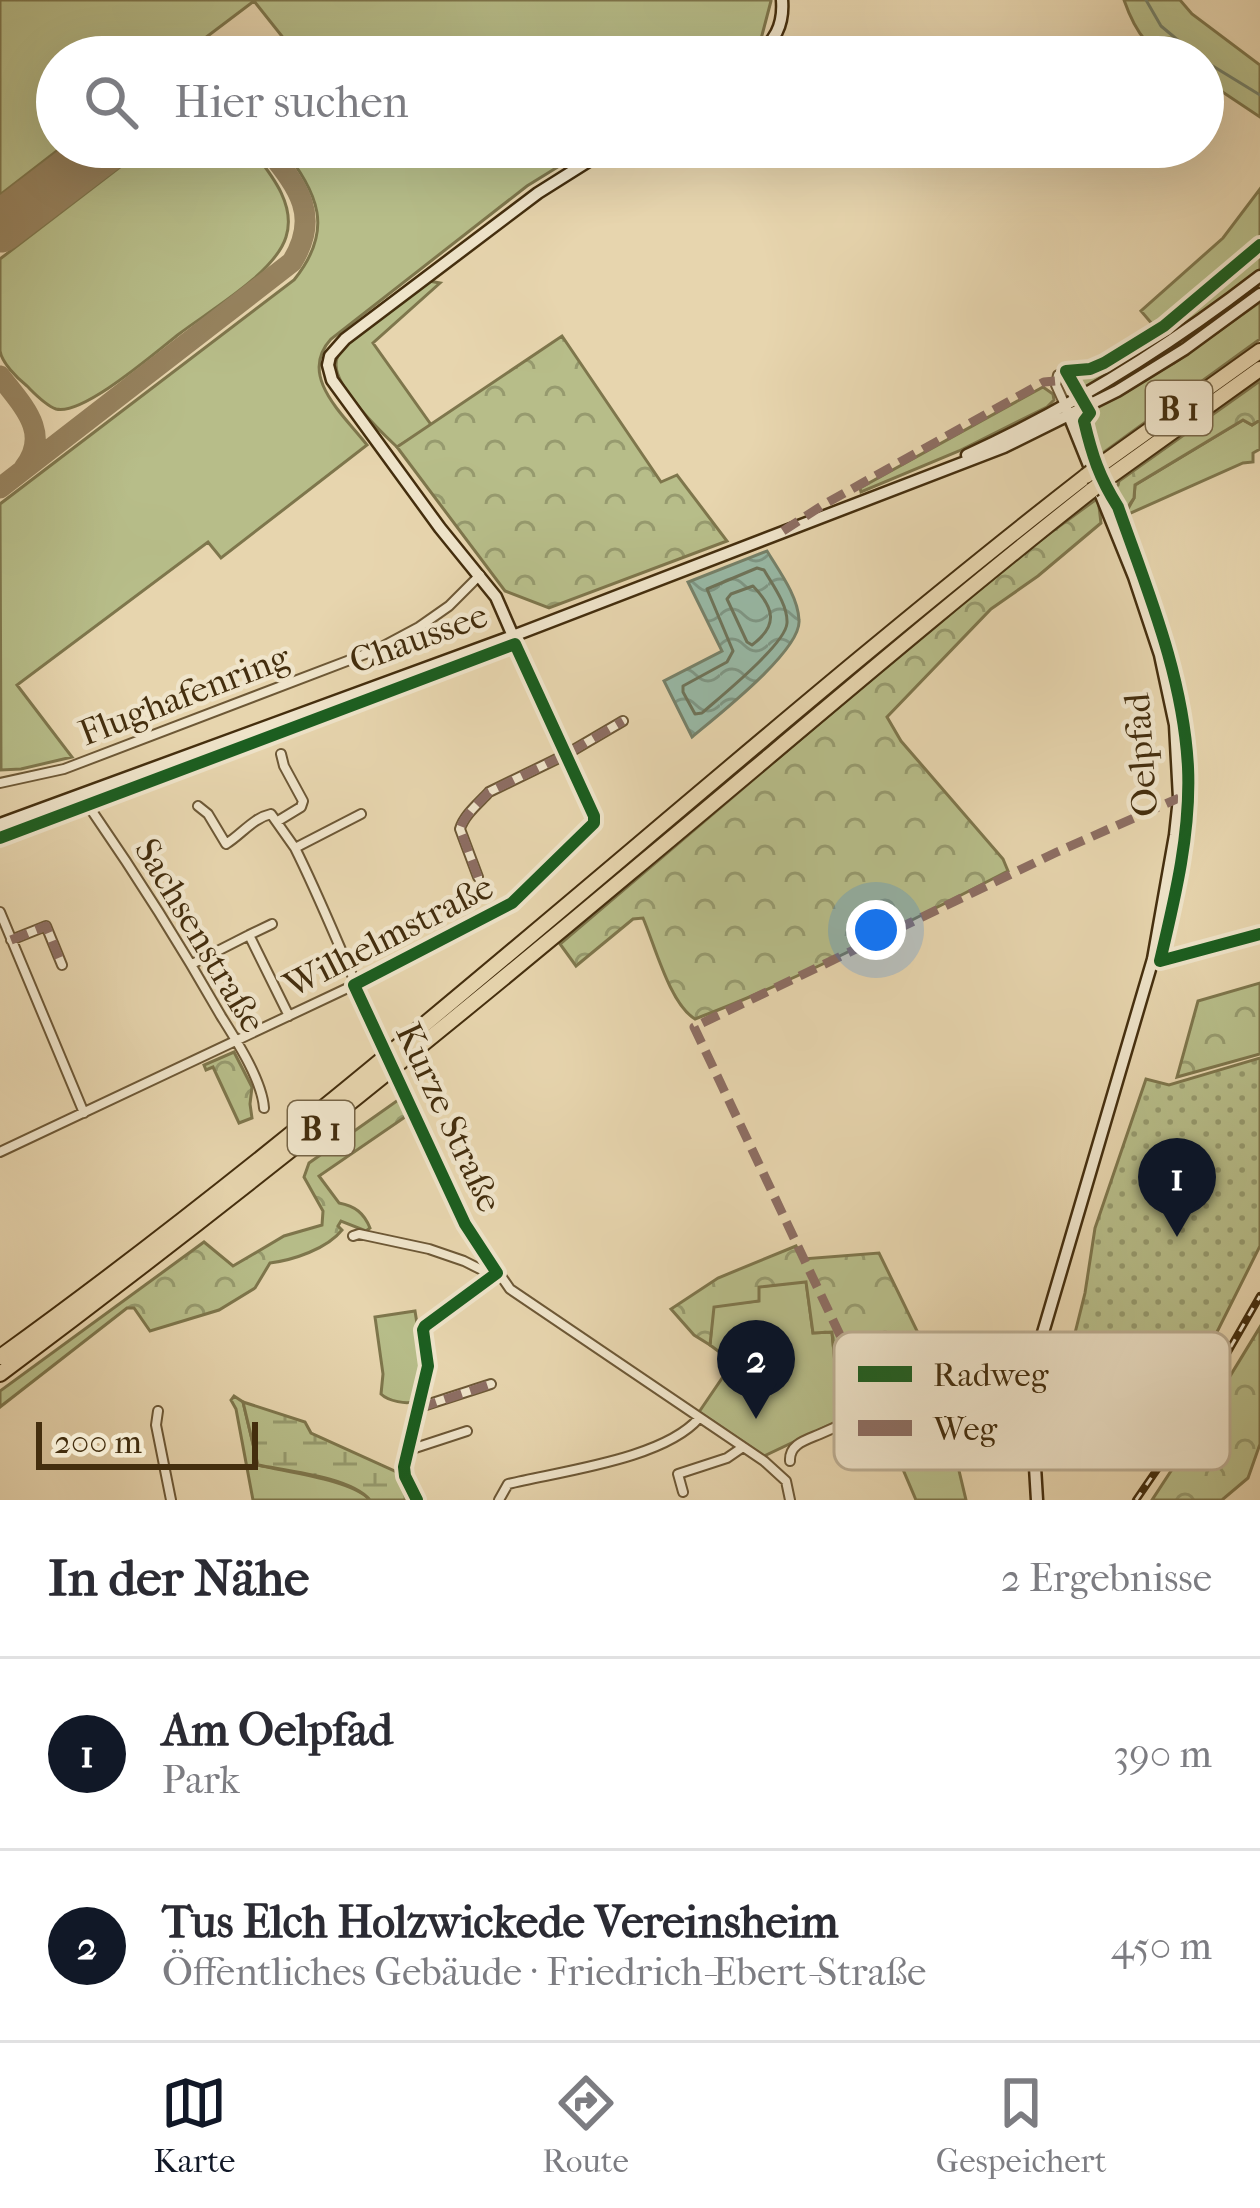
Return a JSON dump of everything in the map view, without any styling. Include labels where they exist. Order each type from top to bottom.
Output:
[{"type":"highway","name":"B 1","points":[[0,1357],[394,1052],[932,598],[1260,351]]},
{"type":"highway","name":"B 1","points":[[0,1375],[340,1112],[633,871],[1095,478],[1260,369]]},
{"type":"main road","points":[[775,36],[782,0]]},
{"type":"main road","points":[[513,636],[496,597],[347,402],[329,372],[330,356],[345,339],[499,221],[578,168]]},
{"type":"main road","points":[[1068,412],[1260,276]]},
{"type":"main road","points":[[1068,412],[1185,349],[1260,294]]},
{"type":"main road","name":"Chaussee","points":[[0,824],[513,636],[1004,447],[1068,412]]},
{"type":"main road","name":"Oelpfad","points":[[1043,1332],[1153,959],[1179,798],[1174,725],[1160,655],[1068,412]]},
{"type":"main road","name":"Oelpfad","points":[[1035,1470],[1037,1500]]},
{"type":"street","points":[[1068,412],[1056,385],[1058,375],[1104,363],[1164,326],[1260,245]]},
{"type":"street","name":"Flughafenring","points":[[0,781],[81,763],[376,650],[449,606],[480,575]]},
{"type":"street","name":"Wilhelmstraße","points":[[0,1152],[354,986],[514,902],[590,830],[595,816],[513,636]]},
{"type":"street","points":[[478,877],[460,829],[489,792],[623,721]]},
{"type":"street","points":[[198,806],[226,844],[266,814],[278,821],[303,803],[281,754]]},
{"type":"street","name":"Sachsenstraße","points":[[85,793],[92,811],[192,964],[236,1042],[264,1108]]},
{"type":"street","points":[[295,848],[361,814]]},
{"type":"street","name":"Kurze Straße","points":[[278,821],[316,890],[354,986],[465,1224],[497,1273]]},
{"type":"street","points":[[0,912],[84,1113]]},
{"type":"street","points":[[192,964],[272,924]]},
{"type":"street","points":[[11,940],[46,926],[62,965]]},
{"type":"street","points":[[249,935],[290,1016]]},
{"type":"street","points":[[353,1236],[429,1249],[487,1275],[497,1273]]},
{"type":"street","points":[[417,1500],[405,1476],[428,1366],[423,1330],[497,1273]]},
{"type":"street","points":[[497,1273],[529,1304],[782,1476],[790,1500]]},
{"type":"street","points":[[418,1408],[491,1384]]},
{"type":"street","points":[[158,1411],[156,1424],[171,1500]]},
{"type":"street","points":[[500,1500],[508,1484],[612,1460],[676,1437],[699,1418]]},
{"type":"street","points":[[790,1461],[793,1448],[834,1428]]},
{"type":"street","points":[[408,1450],[466,1431]]},
{"type":"street","points":[[682,1492],[678,1474],[727,1458],[743,1447]]},
{"type":"green space","points":[[0,0],[771,0],[762,36],[282,36],[254,1],[208,36],[36,36],[36,167],[0,195]]},
{"type":"green space","points":[[1124,0],[1180,0],[1221,36],[1143,36]]},
{"type":"green space","points":[[1224,38],[1260,65],[1260,117],[1224,93]]},
{"type":"green space","points":[[119,168],[265,168],[288,212],[286,237],[279,251],[255,277],[101,393],[68,408],[56,409],[44,402],[1,356],[0,259]]},
{"type":"green space","points":[[297,168],[556,168],[331,339],[322,353],[321,381],[367,445],[221,558],[208,542],[17,685],[72,757],[1,770],[0,504],[294,280],[307,262],[318,228],[305,180]]},
{"type":"green space","points":[[1260,189],[1260,237],[1153,325],[1141,311],[1223,238]]},
{"type":"green space","points":[[1260,252],[1260,269],[1173,333],[1081,391],[1072,376],[1096,370],[1146,344]]},
{"type":"green space","points":[[429,281],[440,283],[373,343],[432,426],[397,447],[351,397],[338,374],[337,359],[344,347]]},
{"type":"green space","points":[[1260,302],[1260,339],[1096,458],[1086,423],[1092,408],[1174,363]]},
{"type":"green space","points":[[562,336],[661,482],[677,475],[727,541],[549,608],[505,591],[397,447]]},
{"type":"green space","points":[[1260,381],[1260,420],[1252,425],[1243,420],[1135,485],[1134,498],[1123,514],[1110,491],[1119,481]]},
{"type":"green space","points":[[1043,387],[1053,394],[1047,407],[861,492],[860,488]]},
{"type":"green space","points":[[1243,420],[1252,425],[1260,420],[1260,449],[1253,453],[1253,462],[1124,516],[1135,485]]},
{"type":"green space","points":[[1098,498],[1101,523],[991,609],[887,717],[901,741],[1003,859],[1008,871],[815,968],[695,1019],[671,988],[643,918],[633,919],[576,966],[560,944],[901,654]]},
{"type":"green space","points":[[1260,983],[1260,1054],[1177,1077],[1198,1001]]},
{"type":"green space","points":[[234,1052],[252,1087],[252,1118],[239,1123],[213,1067],[206,1070],[204,1065]]},
{"type":"green space","points":[[1260,1058],[1260,1246],[1217,1332],[1075,1332],[1095,1228],[1146,1079],[1169,1085]]},
{"type":"green space","points":[[401,1098],[408,1115],[319,1176],[339,1203],[358,1211],[370,1228],[366,1231],[341,1221],[342,1230],[328,1243],[270,1263],[255,1288],[219,1310],[150,1331],[134,1308],[127,1308],[0,1407],[0,1391],[204,1242],[233,1266],[284,1236],[322,1225],[323,1211],[304,1177],[309,1163]]},
{"type":"green space","points":[[796,1246],[803,1259],[879,1253],[918,1332],[834,1332],[834,1353],[832,1332],[813,1333],[806,1282],[759,1287],[759,1301],[714,1307],[710,1345],[671,1309],[718,1278]]},
{"type":"green space","points":[[806,1281],[813,1333],[832,1332],[834,1353],[834,1423],[764,1456],[699,1412],[733,1362],[710,1345],[713,1306],[758,1301],[758,1287]]},
{"type":"green space","points":[[415,1311],[424,1367],[416,1401],[398,1402],[381,1394],[375,1317]]},
{"type":"green space","points":[[1260,1327],[1260,1444],[1248,1478],[1222,1500],[1152,1500],[1172,1470],[1230,1470],[1230,1376]]},
{"type":"green space","points":[[234,1396],[243,1402],[258,1465],[335,1482],[370,1500],[253,1500],[231,1400]]},
{"type":"green space","points":[[243,1402],[305,1422],[311,1433],[401,1474],[413,1500],[370,1500],[334,1480],[258,1465]]},
{"type":"green space","points":[[903,1470],[959,1470],[966,1500],[916,1500]]},
{"type":"water","points":[[767,551],[795,602],[796,633],[756,682],[692,737],[664,681],[722,651],[688,582]]},
{"type":"waterway","points":[[1146,0],[1173,36]]},
{"type":"waterway","points":[[1224,73],[1260,95]]},
{"type":"taxiway","points":[[0,488],[292,262],[301,245],[305,215],[282,168]]},
{"type":"taxiway","points":[[0,376],[35,431],[32,455],[24,468]]},
{"type":"runway","points":[[0,227],[77,168]]},
{"type":"railway","points":[[1230,1348],[1260,1296]]},
{"type":"railway","points":[[1136,1500],[1157,1470]]},
{"type":"marked path","points":[[783,531],[1044,382],[1055,381]]},
{"type":"marked path","points":[[478,877],[460,829],[472,809],[489,792],[623,721]]},
{"type":"marked path","points":[[839,1332],[694,1027],[1179,798]]},
{"type":"marked path","points":[[11,940],[46,926],[62,965]]},
{"type":"marked path","points":[[419,1408],[491,1384]]},
{"type":"cycle path","points":[[1260,245],[1164,326],[1104,363],[1066,371],[1090,413],[1084,421],[1090,445],[1152,602],[1185,733],[1184,840],[1160,961],[1260,934]]},
{"type":"cycle path","points":[[0,838],[515,644],[594,823],[512,903],[354,985],[465,1224],[497,1273],[423,1330],[428,1366],[404,1467],[417,1500]]},
{"type":"place","name":"Am Oelpfad","points":[[1177,1237]]},
{"type":"place","name":"Tus Elch Holzwickede Vereinsheim","points":[[756,1419]]}]
